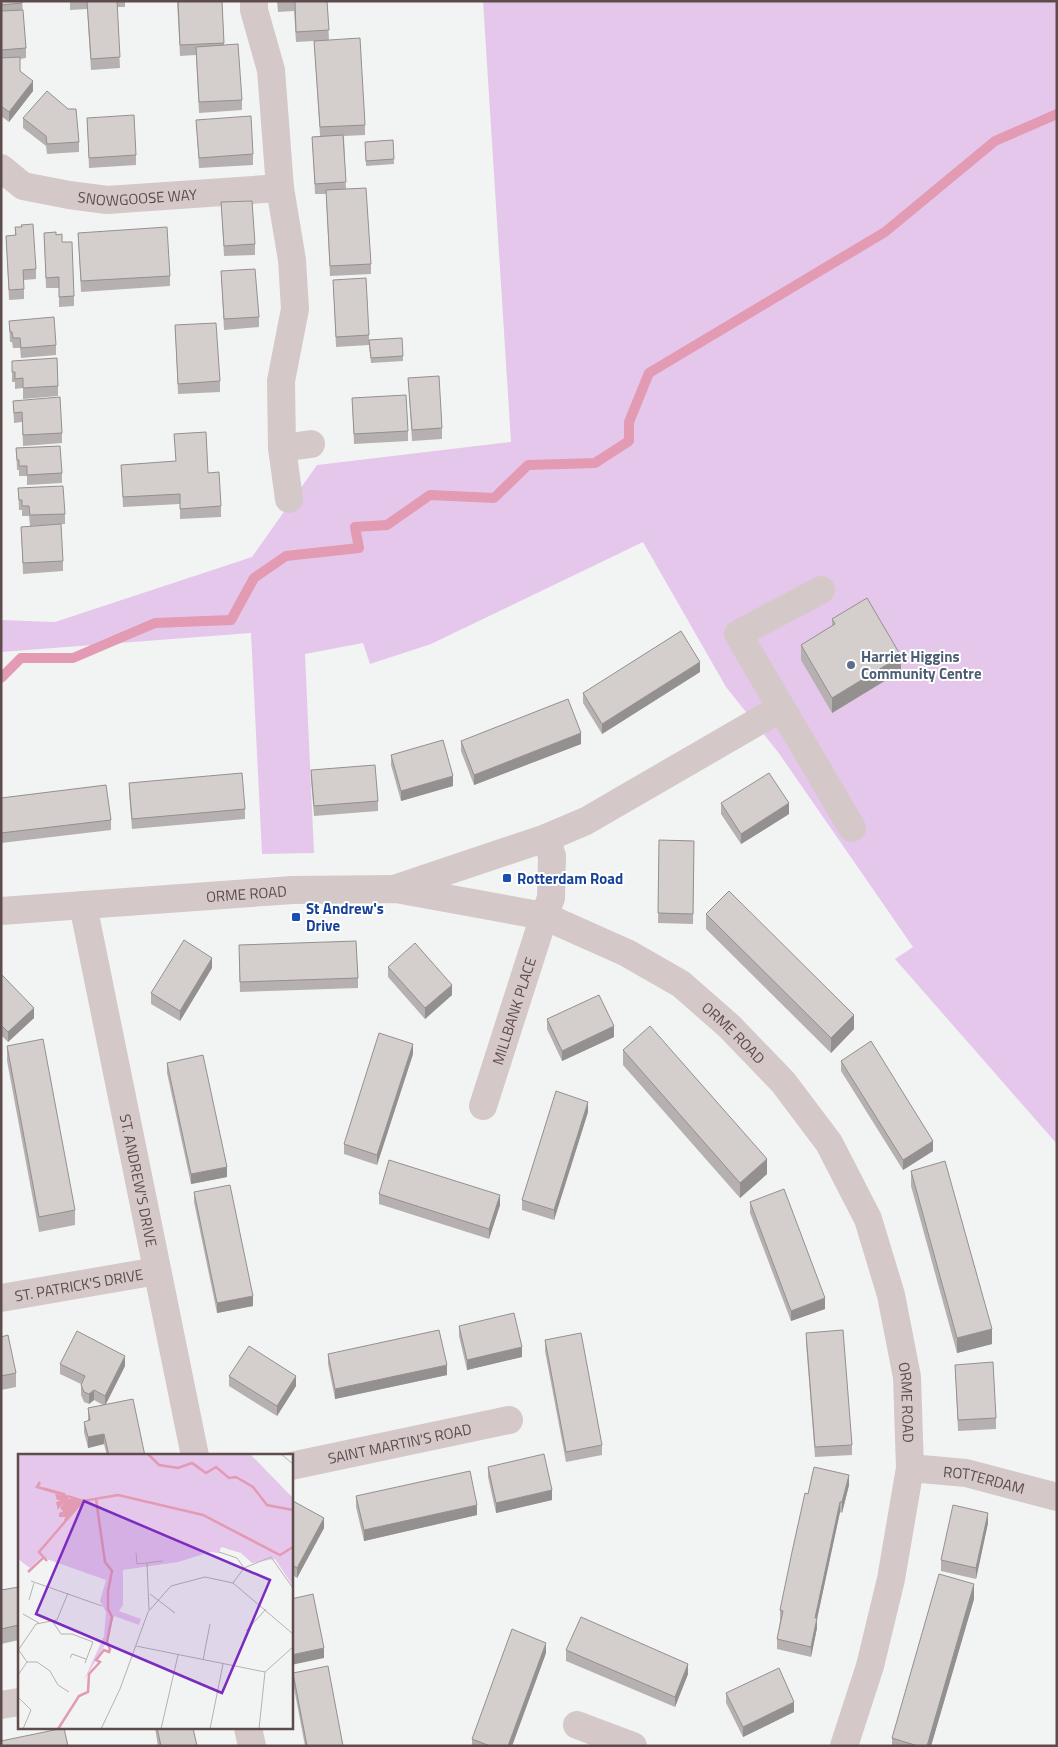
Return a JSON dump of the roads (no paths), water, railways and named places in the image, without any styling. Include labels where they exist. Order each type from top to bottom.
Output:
[{"type":"street","points":[[254,1],[254,10],[271,70],[280,188],[292,260],[296,309],[281,381],[282,448],[290,499]]},
{"type":"street","name":"SNOWGOOSE WAY","points":[[1,168],[23,186],[108,200],[280,188]]},
{"type":"street","points":[[282,448],[312,444]]},
{"type":"street","points":[[820,590],[738,634],[852,828]]},
{"type":"street","points":[[396,889],[546,838],[586,821],[781,708]]},
{"type":"street","points":[[544,916],[551,898],[552,856],[546,838]]},
{"type":"street","name":"ORME ROAD","points":[[1,911],[292,890],[396,889],[544,916],[627,953],[681,984],[729,1026],[783,1082],[829,1143],[868,1219],[891,1295],[907,1377],[910,1468],[891,1579],[870,1666],[844,1746]]},
{"type":"street","name":"ST. ANDREW'S DRIVE","points":[[83,905],[195,1454]]},
{"type":"street","name":"MILLBANK PLACE","points":[[483,1106],[544,916]]},
{"type":"street","name":"ST. PATRICK'S DRIVE","points":[[1,1298],[157,1270]]},
{"type":"street","name":"SAINT MARTIN'S ROAD","points":[[292,1466],[510,1420]]},
{"type":"street","name":"ROTTERDAM","points":[[910,1468],[966,1473],[1057,1498]]},
{"type":"street","points":[[1,1705],[18,1702]]},
{"type":"street","points":[[578,1725],[633,1746]]},
{"type":"street","points":[[248,1730],[252,1746]]},
{"type":"waterway","points":[[1,678],[21,658],[73,658],[155,623],[231,620],[254,578],[286,556],[359,548],[355,527],[387,525],[430,495],[494,498],[528,465],[595,463],[629,441],[629,422],[649,373],[885,232],[995,141],[1057,114]]},
{"type":"place","name":"Harriet Higgins Community Centre","points":[[851,665]]},
{"type":"place","name":"Rotterdam Road","points":[[507,878]]},
{"type":"place","name":"St Andrew's Drive","points":[[296,917]]}]
